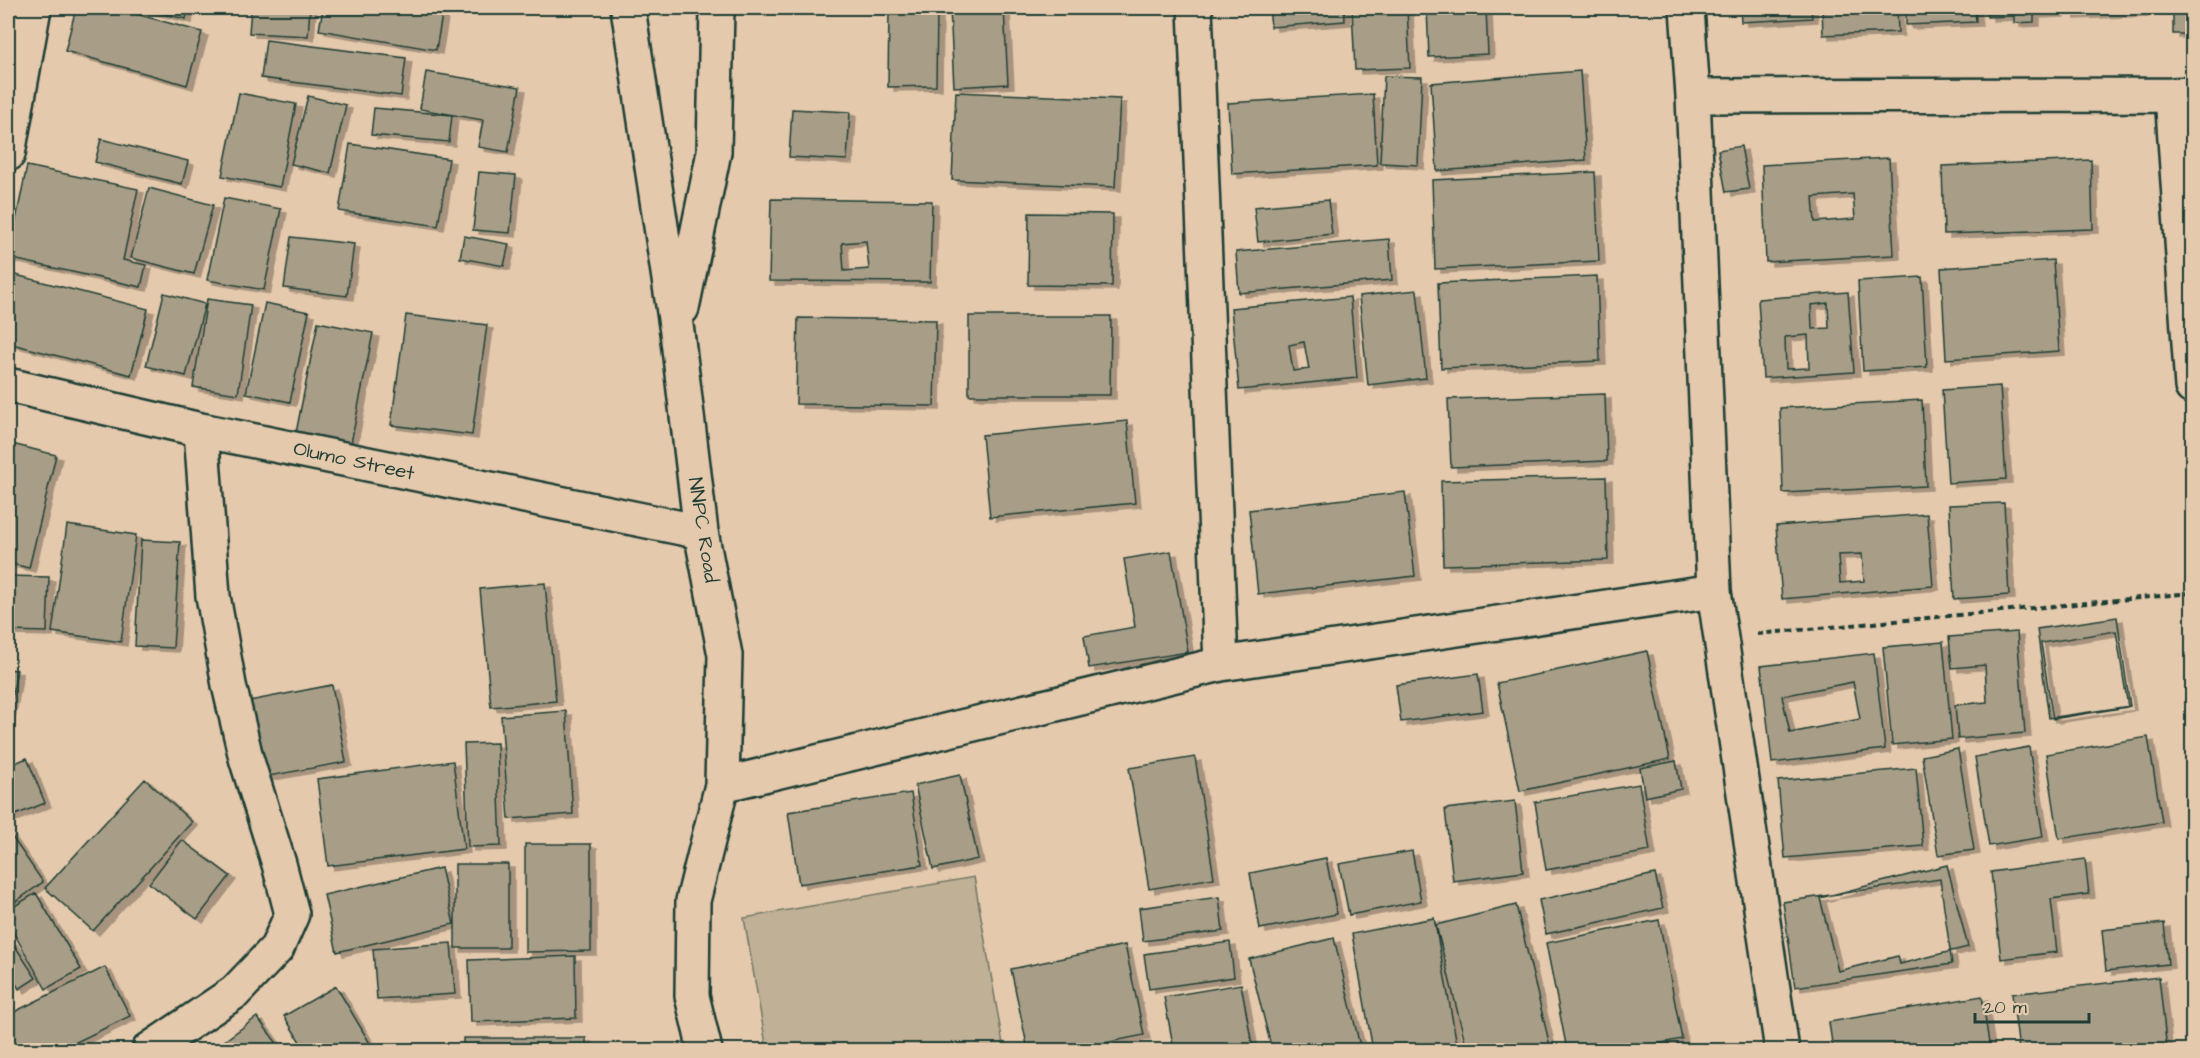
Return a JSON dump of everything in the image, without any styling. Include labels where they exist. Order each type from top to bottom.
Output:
[{"type":"street","points":[[8,154],[34,8]]},
{"type":"street","name":"NNPC Road","points":[[628,8],[677,332],[701,532],[725,655],[722,785],[693,901],[692,996],[705,1050]]},
{"type":"street","points":[[677,332],[714,152],[717,8]]},
{"type":"street","points":[[1195,8],[1221,664]]},
{"type":"street","points":[[1687,8],[1693,96],[1714,591],[1782,1050]]},
{"type":"street","points":[[1693,96],[2182,94],[2193,387]]},
{"type":"street","name":"Olumo Street","points":[[8,385],[201,430],[701,532]]},
{"type":"street","points":[[150,1050],[235,992],[277,948],[292,914],[246,758],[229,685],[213,596],[201,430]]},
{"type":"street","points":[[722,785],[1221,664],[1714,591]]},
{"type":"path","points":[[1720,638],[2193,593]]},
{"type":"shaded area","points":[[974,877],[1004,1050],[767,1050],[744,918]]},
{"type":"building","points":[[76,8],[114,8],[202,32],[187,85],[65,51]]},
{"type":"building","points":[[137,8],[188,8],[186,19]]},
{"type":"building","points":[[251,8],[310,8],[308,36],[249,33]]},
{"type":"building","points":[[323,8],[397,8],[442,15],[436,50],[319,30]]},
{"type":"building","points":[[1004,8],[1008,84],[954,87],[950,9]]},
{"type":"building","points":[[1269,8],[1344,8],[1345,21],[1271,27]]},
{"type":"building","points":[[1352,8],[1407,8],[1410,68],[1355,70]]},
{"type":"building","points":[[1427,8],[1486,8],[1488,54],[1429,57]]},
{"type":"building","points":[[1740,8],[1811,8],[1812,18],[1741,22]]},
{"type":"building","points":[[1822,8],[1897,8],[1898,32],[1823,35]]},
{"type":"building","points":[[1906,8],[1975,8],[1976,22],[1906,25]]},
{"type":"building","points":[[1987,8],[2058,8],[2058,13],[2034,14],[2034,22],[2014,23],[2014,16],[1987,17]]},
{"type":"building","points":[[2068,8],[2142,8],[2142,12],[2069,15]]},
{"type":"building","points":[[2173,8],[2192,8],[2192,34],[2173,34]]},
{"type":"building","points":[[889,10],[937,10],[936,86],[888,87]]},
{"type":"building","points":[[266,40],[406,58],[401,96],[261,78]]},
{"type":"building","points":[[1580,71],[1586,160],[1437,171],[1431,83]]},
{"type":"building","points":[[426,72],[520,87],[508,152],[478,147],[483,120],[420,109]]},
{"type":"building","points":[[1384,76],[1422,77],[1418,165],[1380,163]]},
{"type":"building","points":[[956,92],[1120,99],[1115,187],[952,180]]},
{"type":"building","points":[[239,93],[296,104],[280,187],[222,176]]},
{"type":"building","points":[[1373,94],[1377,165],[1232,174],[1228,103]]},
{"type":"building","points":[[308,96],[346,105],[330,173],[291,164]]},
{"type":"building","points":[[374,108],[452,115],[449,142],[371,135]]},
{"type":"building","points":[[792,109],[850,112],[847,160],[789,157]]},
{"type":"building","points":[[101,139],[188,161],[182,184],[95,162]]},
{"type":"building","points":[[350,144],[449,159],[438,226],[339,211]]},
{"type":"building","points":[[1741,146],[1749,189],[1726,192],[1718,150]]},
{"type":"building","points":[[1889,158],[1894,255],[1766,262],[1762,165]],"holes":[[[1853,194],[1855,219],[1815,222],[1813,197]]]},
{"type":"building","points":[[2091,160],[2093,229],[1944,234],[1942,166]]},
{"type":"building","points":[[27,166],[138,189],[123,260],[146,265],[141,287],[8,258]]},
{"type":"building","points":[[479,172],[516,175],[510,233],[473,230]]},
{"type":"building","points":[[1595,172],[1599,261],[1435,269],[1432,180]]},
{"type":"building","points":[[149,188],[213,205],[194,274],[131,258]]},
{"type":"building","points":[[224,198],[281,209],[264,290],[207,280]]},
{"type":"building","points":[[771,199],[932,201],[930,282],[769,281]],"holes":[[[866,241],[869,269],[844,271],[842,243]]]},
{"type":"building","points":[[1328,200],[1332,234],[1258,242],[1254,207]]},
{"type":"building","points":[[1029,213],[1113,214],[1112,286],[1028,285]]},
{"type":"building","points":[[464,236],[509,244],[504,266],[460,258]]},
{"type":"building","points":[[291,237],[354,244],[347,296],[284,288]]},
{"type":"building","points":[[1389,239],[1392,280],[1239,293],[1236,252]]},
{"type":"building","points":[[2053,260],[2059,351],[1946,359],[1941,268]]},
{"type":"building","points":[[8,273],[148,309],[131,375],[8,343]]},
{"type":"building","points":[[1597,276],[1600,361],[1441,368],[1438,283]]},
{"type":"building","points":[[1922,277],[1927,367],[1863,371],[1858,281]]},
{"type":"building","points":[[1417,290],[1426,378],[1368,385],[1359,296]]},
{"type":"building","points":[[1848,292],[1854,372],[1763,378],[1758,299]],"holes":[[[1828,303],[1829,328],[1812,329],[1811,305]],[[1808,335],[1809,368],[1786,369],[1785,337]]]},
{"type":"building","points":[[164,293],[205,304],[186,376],[146,366]]},
{"type":"building","points":[[1350,297],[1357,378],[1239,390],[1231,308]],"holes":[[[1304,342],[1309,369],[1293,371],[1289,345]]]},
{"type":"building","points":[[207,299],[251,305],[238,394],[193,387]]},
{"type":"building","points":[[265,303],[309,312],[290,402],[246,393]]},
{"type":"building","points":[[406,315],[487,325],[472,435],[391,425]]},
{"type":"building","points":[[969,316],[1111,316],[1110,395],[969,395]]},
{"type":"building","points":[[798,318],[936,320],[934,406],[796,404]]},
{"type":"building","points":[[318,322],[373,333],[350,448],[295,438]]},
{"type":"building","points":[[2000,386],[2006,479],[1948,483],[1942,390]]},
{"type":"building","points":[[1605,394],[1607,461],[1451,467],[1448,399]]},
{"type":"building","points":[[1922,400],[1926,486],[1783,493],[1780,408]]},
{"type":"building","points":[[1127,421],[1135,503],[990,517],[982,435]]},
{"type":"building","points":[[8,443],[56,455],[29,568],[8,563]]},
{"type":"building","points":[[1606,477],[1608,560],[1443,565],[1441,481]]},
{"type":"building","points":[[1405,492],[1415,576],[1258,594],[1249,510]]},
{"type":"building","points":[[2004,503],[2009,595],[1954,599],[1949,505]]},
{"type":"building","points":[[1927,514],[1933,586],[1782,599],[1776,526]],"holes":[[[1862,554],[1864,581],[1840,583],[1838,555]]]},
{"type":"building","points":[[67,525],[136,535],[121,642],[52,632]]},
{"type":"building","points":[[141,540],[180,542],[173,648],[135,646]]},
{"type":"building","points":[[1171,551],[1188,652],[1089,668],[1084,636],[1135,627],[1124,559]]},
{"type":"building","points":[[8,576],[49,577],[47,632],[8,631]]},
{"type":"building","points":[[545,583],[556,701],[491,707],[480,589]]},
{"type":"building","points":[[2117,617],[2130,706],[2049,718],[2037,629]]},
{"type":"building","points":[[2116,631],[2128,707],[2053,719],[2041,643]]},
{"type":"building","points":[[2017,632],[2025,733],[1958,739],[1955,705],[1987,702],[1985,665],[1952,668],[1949,637]]},
{"type":"building","points":[[1943,642],[1952,739],[1892,745],[1883,647]]},
{"type":"building","points":[[1647,651],[1670,759],[1520,791],[1497,683]]},
{"type":"building","points":[[1874,653],[1885,749],[1772,763],[1761,666]],"holes":[[[1853,682],[1860,719],[1790,733],[1782,696]]]},
{"type":"building","points":[[8,669],[17,670],[8,721]]},
{"type":"building","points":[[1478,674],[1483,711],[1401,722],[1396,685]]},
{"type":"building","points":[[332,685],[346,762],[258,778],[244,702]]},
{"type":"building","points":[[566,711],[573,814],[509,819],[501,716]]},
{"type":"building","points":[[2148,737],[2162,822],[2059,839],[2046,754]]},
{"type":"building","points":[[497,743],[501,846],[468,847],[464,744]]},
{"type":"building","points":[[2029,747],[2043,837],[1989,846],[1975,757]]},
{"type":"building","points":[[1958,749],[1974,850],[1938,855],[1922,756]]},
{"type":"building","points":[[1195,757],[1214,878],[1149,889],[1129,768]]},
{"type":"building","points":[[27,758],[45,803],[8,818],[8,766]]},
{"type":"building","points":[[453,761],[464,849],[328,866],[317,779]]},
{"type":"building","points":[[1676,761],[1681,789],[1645,797],[1640,768]]},
{"type":"building","points":[[1916,768],[1923,846],[1785,858],[1778,781]]},
{"type":"building","points":[[960,775],[978,859],[933,869],[915,785]]},
{"type":"building","points":[[145,779],[192,822],[93,931],[45,888]]},
{"type":"building","points":[[1639,784],[1650,851],[1546,870],[1535,802]]},
{"type":"building","points":[[911,793],[922,865],[799,884],[788,812]]},
{"type":"building","points":[[1515,801],[1523,872],[1453,881],[1445,809]]},
{"type":"building","points":[[8,831],[43,882],[8,907]]},
{"type":"building","points":[[182,840],[230,876],[197,919],[149,883]]},
{"type":"building","points":[[525,844],[591,844],[591,951],[525,952]]},
{"type":"building","points":[[1412,851],[1421,901],[1349,915],[1339,864]]},
{"type":"building","points":[[1326,858],[1337,914],[1260,929],[1250,873]]},
{"type":"building","points":[[2085,859],[2089,894],[2051,899],[2057,952],[2001,959],[1991,872]]},
{"type":"building","points":[[455,864],[508,864],[508,948],[455,948]]},
{"type":"building","points":[[1947,865],[1968,947],[1900,964],[1898,956],[1838,971],[1820,898]]},
{"type":"building","points":[[441,868],[454,924],[337,952],[324,895]]},
{"type":"building","points":[[1655,874],[1663,908],[1546,934],[1539,900]]},
{"type":"building","points":[[1940,879],[1952,964],[1795,987],[1783,902]]},
{"type":"building","points":[[36,893],[81,969],[46,989],[8,923],[8,910]]},
{"type":"building","points":[[1219,897],[1223,931],[1143,941],[1139,908]]},
{"type":"building","points":[[1516,905],[1551,1050],[1467,1050],[1436,925]]},
{"type":"building","points":[[1434,918],[1458,1050],[1373,1050],[1352,934]]},
{"type":"building","points":[[1659,920],[1682,1039],[1626,1050],[1567,1050],[1546,943]]},
{"type":"building","points":[[2164,923],[2168,964],[2106,971],[2102,930]]},
{"type":"building","points":[[1334,938],[1361,1050],[1272,1050],[1249,959]]},
{"type":"building","points":[[11,940],[36,978],[19,989],[8,970],[8,942]]},
{"type":"building","points":[[1230,942],[1234,977],[1149,989],[1144,954]]},
{"type":"building","points":[[451,943],[455,994],[377,999],[373,949]]},
{"type":"building","points":[[1125,945],[1144,1035],[1070,1050],[1028,1050],[1011,969]]},
{"type":"building","points":[[575,956],[576,1018],[471,1022],[469,960]]},
{"type":"building","points":[[105,967],[130,1016],[60,1050],[8,1050],[8,1015]]},
{"type":"building","points":[[2159,977],[2167,1050],[2019,1050],[2012,994]]},
{"type":"building","points":[[1241,984],[1253,1050],[1174,1050],[1164,997]]},
{"type":"building","points":[[336,986],[374,1050],[305,1050],[284,1016]]},
{"type":"building","points":[[1982,996],[1990,1050],[1833,1050],[1829,1022]]},
{"type":"building","points":[[257,1017],[282,1050],[212,1050]]},
{"type":"building","points":[[463,1038],[586,1038],[586,1050],[463,1050]]}]
